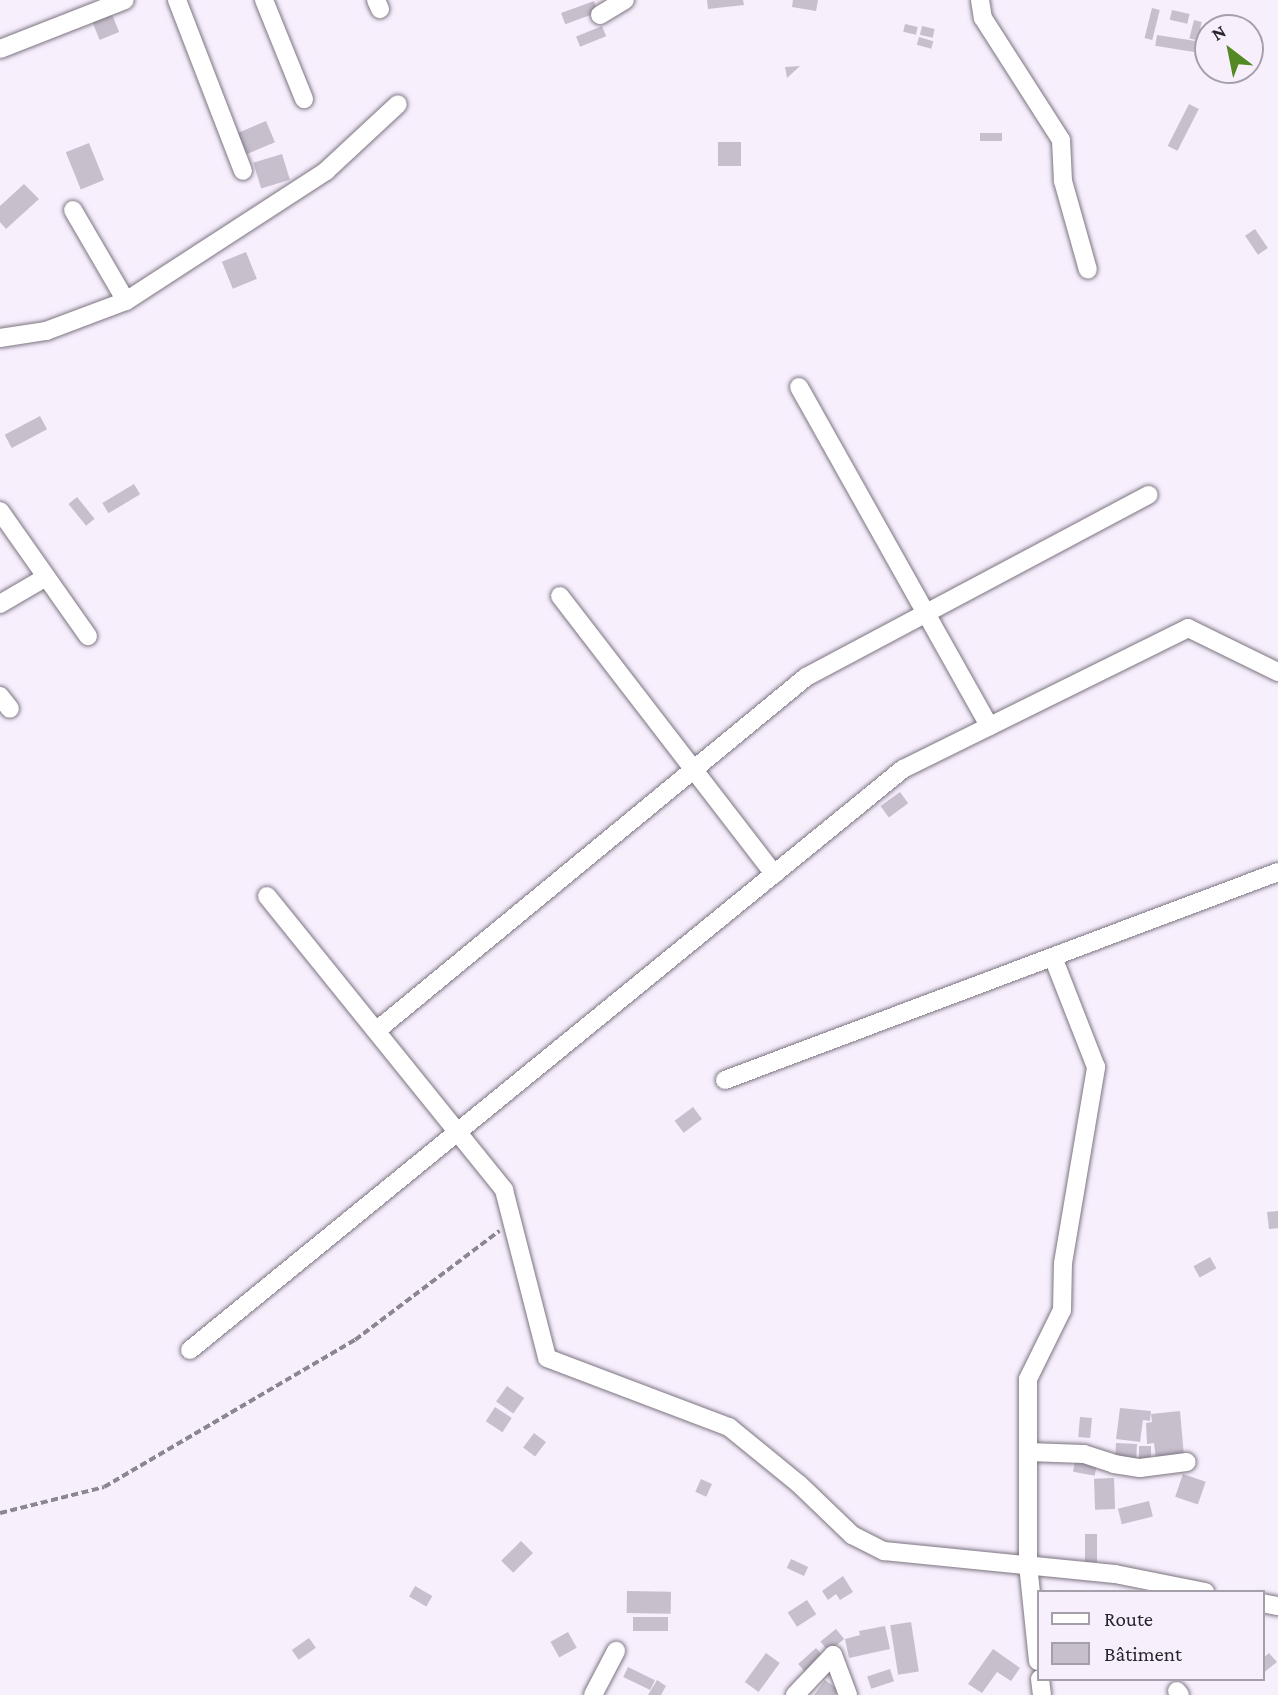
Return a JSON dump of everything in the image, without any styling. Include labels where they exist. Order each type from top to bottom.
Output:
[{"type":"street","points":[[0,49],[125,0]]},
{"type":"street","points":[[177,0],[243,171]]},
{"type":"street","points":[[264,0],[304,99]]},
{"type":"street","points":[[600,15],[625,0]]},
{"type":"street","points":[[980,0],[983,18],[1061,140],[1063,181],[1088,270]]},
{"type":"street","points":[[0,338],[46,331],[126,301],[326,171],[398,104]]},
{"type":"street","points":[[73,210],[126,301]]},
{"type":"street","points":[[799,387],[989,726]]},
{"type":"street","points":[[376,1031],[806,677],[1149,495]]},
{"type":"street","points":[[0,511],[88,636]]},
{"type":"street","points":[[0,604],[46,576]]},
{"type":"street","points":[[559,596],[774,874]]},
{"type":"street","points":[[190,1350],[903,769],[1188,628],[1278,672]]},
{"type":"street","points":[[725,1080],[1278,872]]},
{"type":"street","points":[[267,896],[504,1190],[547,1358],[729,1427],[799,1484],[852,1535],[884,1551],[1115,1574],[1195,1590]]},
{"type":"street","points":[[1036,1642],[1028,1564],[1028,1379],[1062,1310],[1063,1263],[1096,1067],[1053,957]]},
{"type":"street","points":[[1028,1451],[1084,1454],[1114,1464],[1140,1468],[1187,1462]]},
{"type":"street","points":[[593,1695],[616,1651]]},
{"type":"street","points":[[794,1695],[833,1655],[848,1695]]},
{"type":"path","points":[[0,1513],[104,1487],[355,1340],[512,1222]]},
{"type":"building","points":[[707,0],[743,0],[744,5],[708,9]]},
{"type":"building","points":[[793,0],[818,0],[816,11],[792,7]]},
{"type":"building","points":[[594,1],[598,12],[565,24],[561,13]]},
{"type":"building","points":[[109,7],[119,32],[100,40],[90,15]]},
{"type":"building","points":[[1152,8],[1160,10],[1152,40],[1145,38]]},
{"type":"building","points":[[1172,10],[1190,14],[1187,24],[1170,20]]},
{"type":"building","points":[[1194,20],[1194,40],[1189,38]]},
{"type":"building","points":[[905,24],[918,27],[916,35],[903,32]]},
{"type":"building","points":[[602,26],[606,36],[580,47],[576,36]]},
{"type":"building","points":[[922,26],[935,29],[933,38],[920,35]]},
{"type":"building","points":[[1157,35],[1194,41],[1194,52],[1155,46]]},
{"type":"building","points":[[919,37],[933,41],[931,49],[917,45]]},
{"type":"building","points":[[800,66],[787,78],[785,67]]},
{"type":"building","points":[[1189,104],[1199,109],[1177,151],[1168,146]]},
{"type":"building","points":[[266,121],[275,142],[246,155],[237,134]]},
{"type":"building","points":[[980,133],[1002,133],[1002,141],[980,141]]},
{"type":"building","points":[[718,142],[741,142],[741,166],[718,166]]},
{"type":"building","points":[[89,143],[104,180],[81,189],[66,152]]},
{"type":"building","points":[[282,154],[290,180],[261,189],[253,163]]},
{"type":"building","points":[[24,184],[39,199],[6,229],[0,222],[0,206]]},
{"type":"building","points":[[1255,229],[1268,248],[1258,255],[1245,236]]},
{"type":"building","points":[[246,252],[257,279],[233,289],[222,262]]},
{"type":"building","points":[[40,416],[47,429],[12,448],[5,435]]},
{"type":"building","points":[[134,484],[140,494],[108,513],[102,503]]},
{"type":"building","points":[[77,497],[95,519],[86,526],[68,504]]},
{"type":"building","points":[[900,792],[908,803],[889,817],[881,806]]},
{"type":"building","points":[[693,1107],[702,1119],[684,1133],[675,1121]]},
{"type":"building","points":[[1278,1211],[1278,1228],[1269,1229],[1267,1212]]},
{"type":"building","points":[[1210,1257],[1216,1268],[1200,1278],[1193,1266]]},
{"type":"building","points":[[507,1386],[524,1398],[513,1414],[496,1402]]},
{"type":"building","points":[[495,1407],[512,1418],[503,1432],[486,1421]]},
{"type":"building","points":[[1120,1408],[1151,1411],[1150,1421],[1143,1420],[1140,1442],[1116,1439]]},
{"type":"building","points":[[1180,1411],[1184,1456],[1156,1459],[1154,1443],[1147,1444],[1146,1423],[1152,1422],[1151,1414]]},
{"type":"building","points":[[1080,1417],[1092,1418],[1090,1438],[1078,1437]]},
{"type":"building","points":[[534,1433],[546,1442],[535,1456],[523,1447]]},
{"type":"building","points":[[1116,1443],[1137,1444],[1136,1464],[1115,1463]]},
{"type":"building","points":[[1139,1446],[1151,1446],[1151,1464],[1139,1464]]},
{"type":"building","points":[[1075,1461],[1097,1465],[1095,1476],[1073,1472]]},
{"type":"building","points":[[1183,1474],[1206,1482],[1198,1505],[1175,1497]]},
{"type":"building","points":[[1114,1478],[1115,1509],[1095,1510],[1094,1479]]},
{"type":"building","points":[[701,1479],[712,1484],[706,1497],[695,1492]]},
{"type":"building","points":[[1149,1501],[1153,1517],[1122,1524],[1118,1509]]},
{"type":"building","points":[[1085,1534],[1097,1534],[1097,1562],[1085,1562]]},
{"type":"building","points":[[521,1541],[533,1553],[513,1573],[501,1561]]},
{"type":"building","points":[[791,1559],[808,1567],[804,1576],[787,1568]]},
{"type":"building","points":[[843,1576],[853,1592],[840,1600],[836,1594],[828,1600],[822,1591]]},
{"type":"building","points":[[415,1586],[432,1596],[426,1606],[409,1596]]},
{"type":"building","points":[[627,1591],[671,1592],[671,1614],[627,1613]]},
{"type":"building","points":[[807,1600],[816,1614],[797,1627],[788,1613]]},
{"type":"building","points":[[633,1617],[668,1617],[668,1631],[633,1631]]},
{"type":"building","points":[[911,1622],[919,1671],[898,1675],[890,1625]]},
{"type":"building","points":[[885,1626],[890,1649],[849,1658],[845,1639],[860,1635],[859,1631]]},
{"type":"building","points":[[836,1629],[844,1639],[829,1652],[820,1642]]},
{"type":"building","points":[[568,1632],[577,1648],[559,1657],[551,1642]]},
{"type":"building","points":[[309,1638],[316,1648],[299,1660],[292,1650]]},
{"type":"building","points":[[816,1648],[824,1657],[806,1673],[798,1664]]},
{"type":"building","points":[[993,1649],[1020,1668],[1011,1681],[997,1672],[982,1693],[968,1684]]},
{"type":"building","points":[[766,1653],[780,1663],[759,1692],[745,1682]]},
{"type":"building","points":[[1269,1653],[1277,1662],[1264,1672],[1264,1657]]},
{"type":"building","points":[[628,1667],[655,1680],[650,1690],[623,1677]]},
{"type":"building","points":[[890,1669],[894,1681],[871,1689],[867,1676]]},
{"type":"building","points":[[657,1680],[666,1686],[661,1695],[648,1695]]},
{"type":"building","points":[[825,1680],[839,1690],[835,1695],[814,1695]]}]
